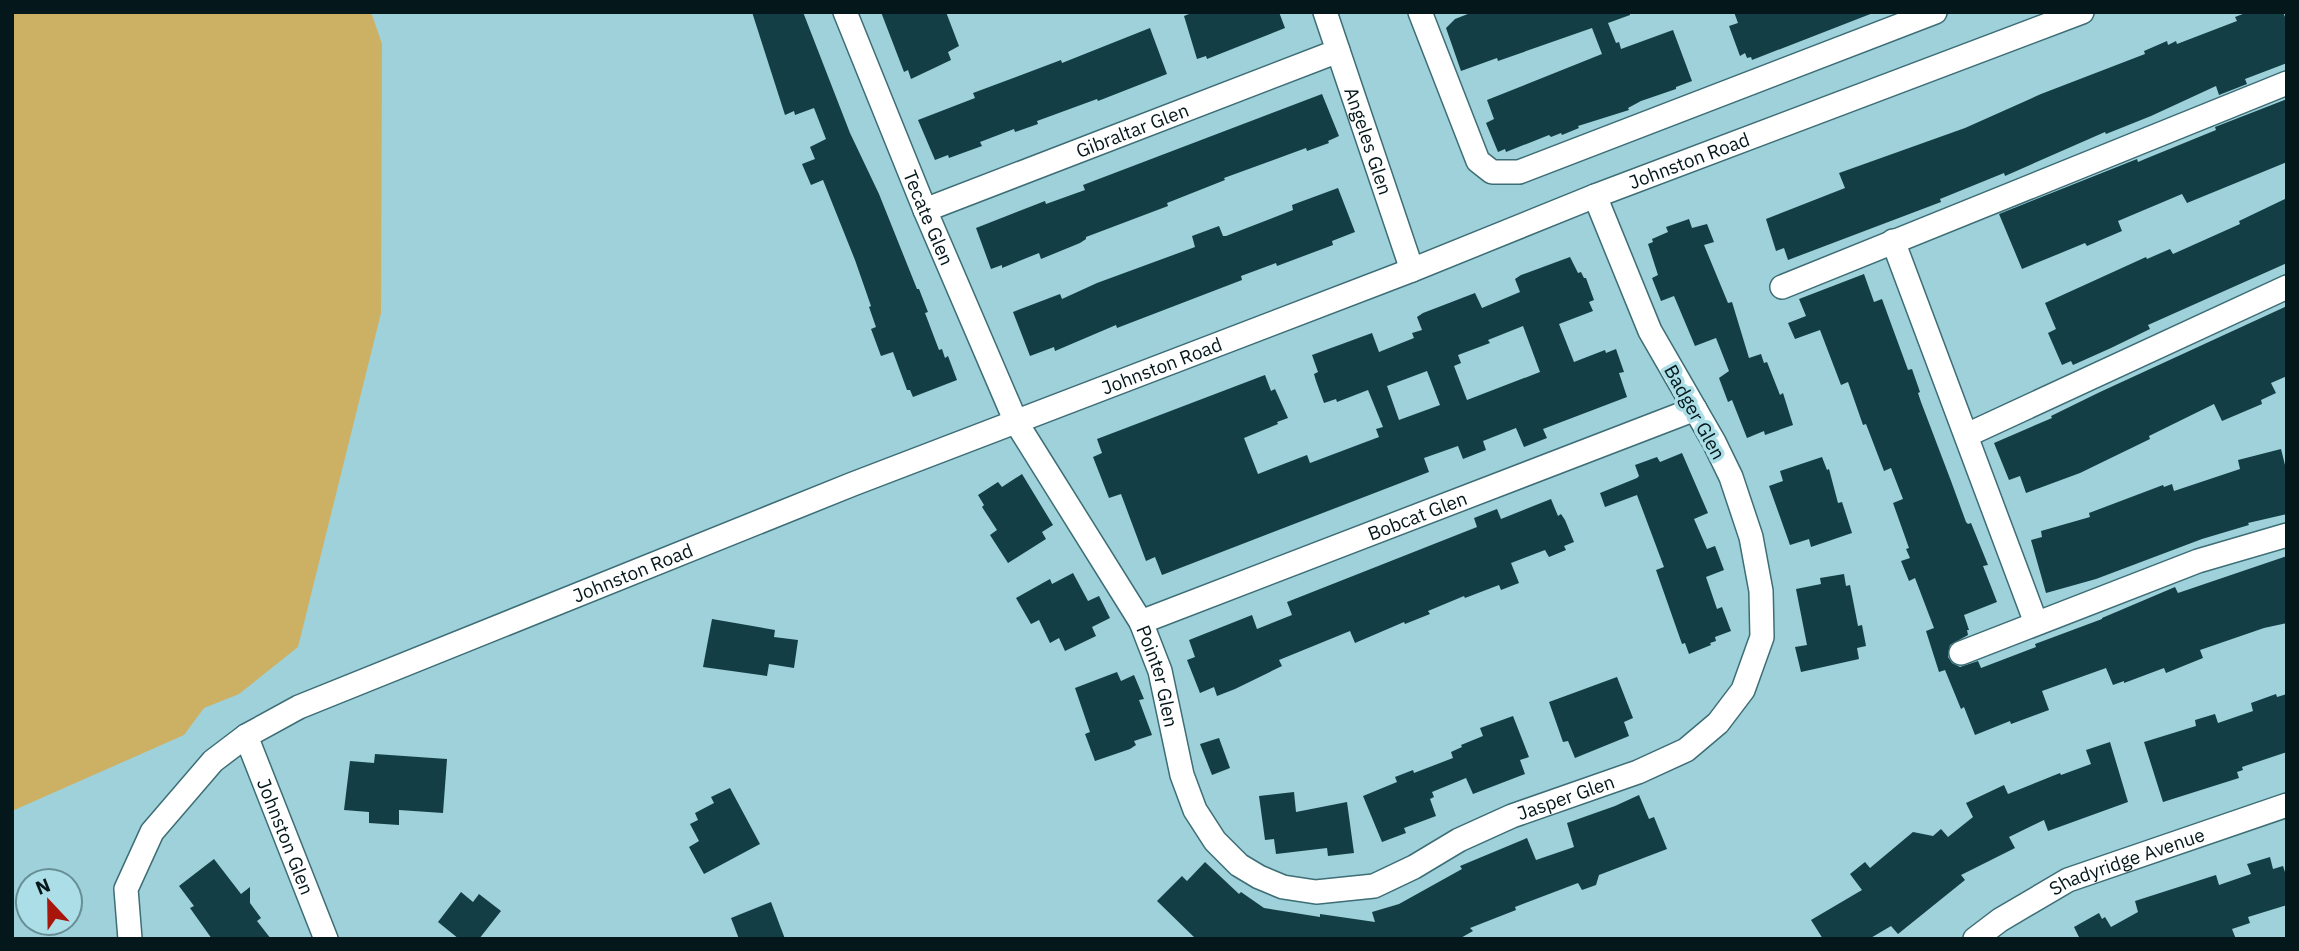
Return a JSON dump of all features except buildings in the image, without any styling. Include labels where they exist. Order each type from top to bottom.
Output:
[{"type":"street","name":"Tecate Glen","points":[[845,12],[1016,422]]},
{"type":"street","name":"Angeles Glen","points":[[1325,12],[1412,270]]},
{"type":"street","points":[[1422,13],[1478,161],[1492,172],[1519,172],[1935,12]]},
{"type":"street","name":"Johnston Road","points":[[130,939],[126,889],[152,832],[213,761],[246,736],[299,707],[853,484],[1412,270],[1595,196],[2082,12]]},
{"type":"street","name":"Gibraltar Glen","points":[[925,209],[1338,51]]},
{"type":"street","points":[[1782,287],[2287,83]]},
{"type":"street","name":"Badger Glen","points":[[1595,196],[1650,331],[1731,477],[1751,537],[1761,591],[1762,637]]},
{"type":"street","points":[[1893,242],[2036,623]]},
{"type":"street","points":[[1967,435],[2287,287]]},
{"type":"street","name":"Bobcat Glen","points":[[1141,622],[1695,409]]},
{"type":"street","name":"Pointer Glen","points":[[1016,422],[1141,622],[1160,671],[1182,775],[1195,810],[1215,841],[1238,864],[1283,887],[1316,892]]},
{"type":"street","points":[[1961,653],[2198,562],[2287,535]]},
{"type":"street","name":"Jasper Glen","points":[[1316,892],[1374,886],[1414,867],[1459,840],[1512,816],[1637,772],[1686,750],[1718,723],[1743,690],[1762,637]]},
{"type":"street","name":"Johnston Glen","points":[[246,736],[326,939]]},
{"type":"street","name":"Shadyridge Avenue","points":[[1975,939],[2000,920],[2068,880],[2287,805]]},
{"type":"shaded area","points":[[12,12],[371,12],[382,44],[381,313],[298,647],[239,694],[204,708],[184,735],[12,811]]}]
